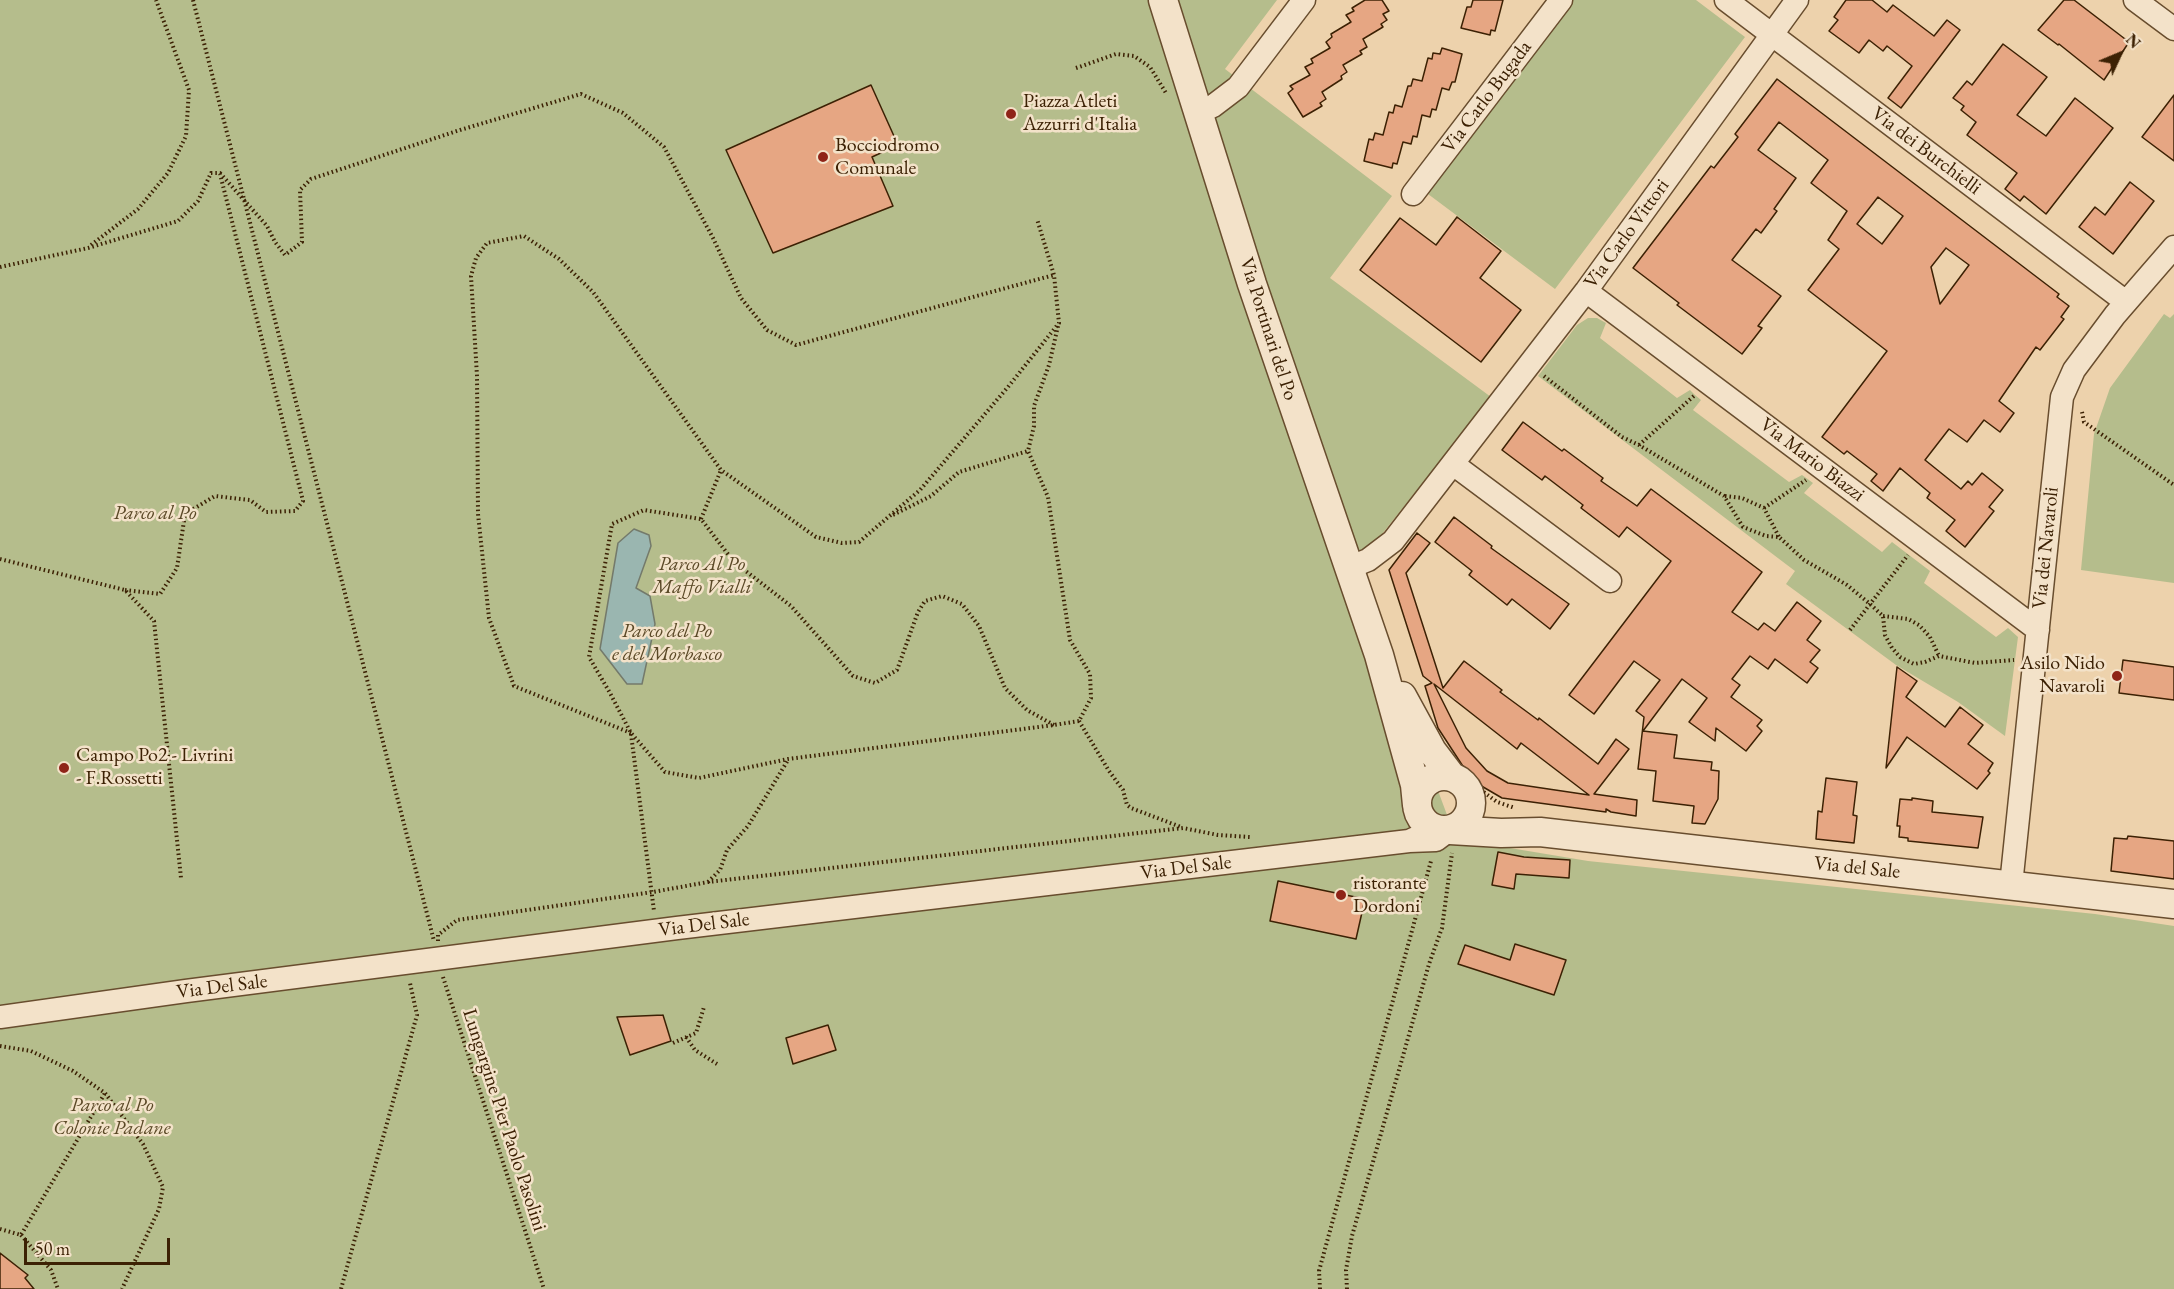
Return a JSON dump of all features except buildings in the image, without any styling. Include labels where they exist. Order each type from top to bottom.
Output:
[{"type":"street","name":"Via Portinari del Po","points":[[1162,0],[1256,295],[1379,655],[1415,785],[1432,828]]},
{"type":"street","points":[[1198,113],[1214,106],[1238,87],[1304,0]]},
{"type":"street","name":"Via Carlo Bugada","points":[[1413,194],[1561,0]]},
{"type":"street","name":"Via dei Burchielli","points":[[1726,0],[2126,302]]},
{"type":"street","name":"Via Carlo Vittori","points":[[1348,568],[1368,560],[1393,541],[1586,291],[1797,0]]},
{"type":"street","points":[[2135,0],[2174,30]]},
{"type":"street","name":"Via dei Navaroli","points":[[2011,885],[2062,397],[2074,370],[2126,302],[2170,260]]},
{"type":"street","name":"Via Mario Biazzi","points":[[1586,291],[1919,541],[2037,637]]},
{"type":"street","points":[[1453,465],[1610,581]]},
{"type":"street","name":"Via Portinari del Po","points":[[1379,655],[1432,751],[1464,784]]},
{"type":"street","points":[[1434,777],[1464,784],[1470,814],[1458,827],[1432,828],[1420,788],[1434,777]]},
{"type":"street","name":"Via del Sale","points":[[1464,784],[1479,810],[1492,820],[1540,832],[2174,904]]},
{"type":"street","name":"Via Del Sale","points":[[0,1017],[1432,828]]},
{"type":"street","name":"Via del Sale","points":[[1432,828],[1501,833],[1540,832]]},
{"type":"path","points":[[88,248],[138,209],[168,173],[186,136],[189,90],[156,0]]},
{"type":"path","name":"Lungargine Pier Paolo Pasolini","points":[[193,0],[444,985],[544,1289]]},
{"type":"path","points":[[1076,68],[1116,54],[1134,56],[1150,67],[1168,94]]},
{"type":"path","points":[[0,267],[88,248],[178,221],[198,201],[212,173],[220,173],[267,226],[285,255],[302,242],[300,190],[311,179],[460,130],[581,94],[623,112],[664,147],[713,238],[741,297],[767,330],[796,345],[1054,275]]},
{"type":"path","points":[[0,559],[125,590],[160,594],[177,568],[185,514],[215,496],[250,500],[266,512],[295,510],[303,501],[220,173]]},
{"type":"path","points":[[1037,219],[1054,275],[1059,322],[1049,365],[1034,406],[1034,426],[1028,450],[1048,497],[1070,639],[1090,674],[1091,698],[1079,721]]},
{"type":"path","points":[[631,733],[514,686],[489,618],[478,514],[477,376],[471,276],[476,258],[487,243],[524,236],[559,259],[593,292],[721,470],[816,537],[842,543],[859,542],[920,490],[1008,387],[1059,322]]},
{"type":"path","points":[[1530,364],[1622,437],[1724,496],[1742,498],[1764,508],[1779,537],[1804,560],[1847,585],[1883,616],[1908,619],[1919,625],[1930,637],[1939,656]]},
{"type":"path","points":[[2074,370],[2084,422],[2174,485]]},
{"type":"path","points":[[1639,445],[1695,395],[1706,381]]},
{"type":"path","points":[[887,518],[931,496],[959,472],[1028,450]]},
{"type":"path","points":[[1764,508],[1798,488],[1818,465]]},
{"type":"path","points":[[700,519],[721,470]]},
{"type":"path","points":[[1724,496],[1743,528],[1766,536],[1779,537]]},
{"type":"path","points":[[1054,725],[1026,710],[1005,688],[979,626],[963,604],[942,596],[925,601],[918,612],[897,670],[875,683],[853,676],[791,606],[734,562],[700,519],[644,510],[612,524],[589,657],[631,733],[665,772],[699,778],[788,759],[1054,725],[1079,721]]},
{"type":"path","points":[[1850,630],[1919,541]]},
{"type":"path","points":[[125,590],[153,621],[180,878]]},
{"type":"path","points":[[1883,616],[1885,635],[1892,648],[1900,657],[1914,664],[1939,656],[1975,663],[2014,660],[2037,637]]},
{"type":"path","points":[[1079,721],[1123,790],[1127,805],[1131,808],[1183,828],[1218,835],[1258,838]]},
{"type":"path","points":[[631,733],[642,831],[653,892]]},
{"type":"path","points":[[708,882],[720,870],[727,849],[748,826],[788,759]]},
{"type":"path","points":[[1464,784],[1497,802],[1518,808]]},
{"type":"path","points":[[439,959],[438,935],[457,920],[708,882],[1183,828]]},
{"type":"path","points":[[1320,1289],[1319,1271],[1432,828],[1453,846],[1442,928],[1429,964],[1352,1236],[1346,1270],[1347,1289]]},
{"type":"path","points":[[341,1289],[417,1015],[406,964]]},
{"type":"path","points":[[673,1043],[696,1033],[705,1007]]},
{"type":"path","points":[[686,1037],[695,1050],[717,1064]]},
{"type":"path","points":[[0,1046],[31,1051],[73,1071],[105,1093],[143,1144],[163,1187],[159,1209],[122,1289]]},
{"type":"path","points":[[21,1236],[105,1093]]},
{"type":"path","points":[[0,1229],[21,1236],[51,1270],[58,1289]]},
{"type":"green space","name":"Parco del Po e del Morbasco","points":[[0,0],[1277,0],[1225,69],[1392,196],[1330,278],[1491,397],[1355,568],[1456,839],[1588,861],[2095,914],[2174,926],[2174,1289],[0,1289]]},
{"type":"green space","points":[[1573,0],[1696,0],[1745,37],[1555,289],[1428,194]]},
{"type":"green space","points":[[2164,314],[2170,318],[2174,314],[2174,583],[2081,570],[2094,434],[2110,388]]},
{"type":"green space","points":[[1588,318],[1597,318],[1606,323],[1600,338],[1677,398],[1690,390],[1701,400],[1693,410],[1789,482],[1802,475],[1813,483],[1804,493],[1882,552],[1892,542],[1930,571],[1924,583],[1996,637],[2008,628],[2018,637],[2005,736],[1958,702],[1896,665],[1786,584],[1795,571],[1538,376],[1577,325]]},
{"type":"water","points":[[634,529],[649,535],[651,546],[636,588],[650,596],[655,624],[642,684],[627,684],[600,649],[618,543]]},
{"type":"place","name":"Piazza Atleti Azzurri d'Italia","points":[[1011,114]]},
{"type":"place","name":"Bocciodromo Comunale","points":[[823,157]]},
{"type":"place","name":"Asilo Nido Navaroli","points":[[2117,676]]},
{"type":"place","name":"Campo Po2 - Livrini - F.Rossetti","points":[[64,768]]},
{"type":"place","name":"ristorante Dordoni","points":[[1341,895]]},
{"type":"park label","name":"Parco al Po","points":[[155,514]]},
{"type":"park label","name":"Parco Al Po Maffo Vialli","points":[[702,576]]},
{"type":"park label","name":"Parco al Po Colonie Padane","points":[[112,1118]]}]
